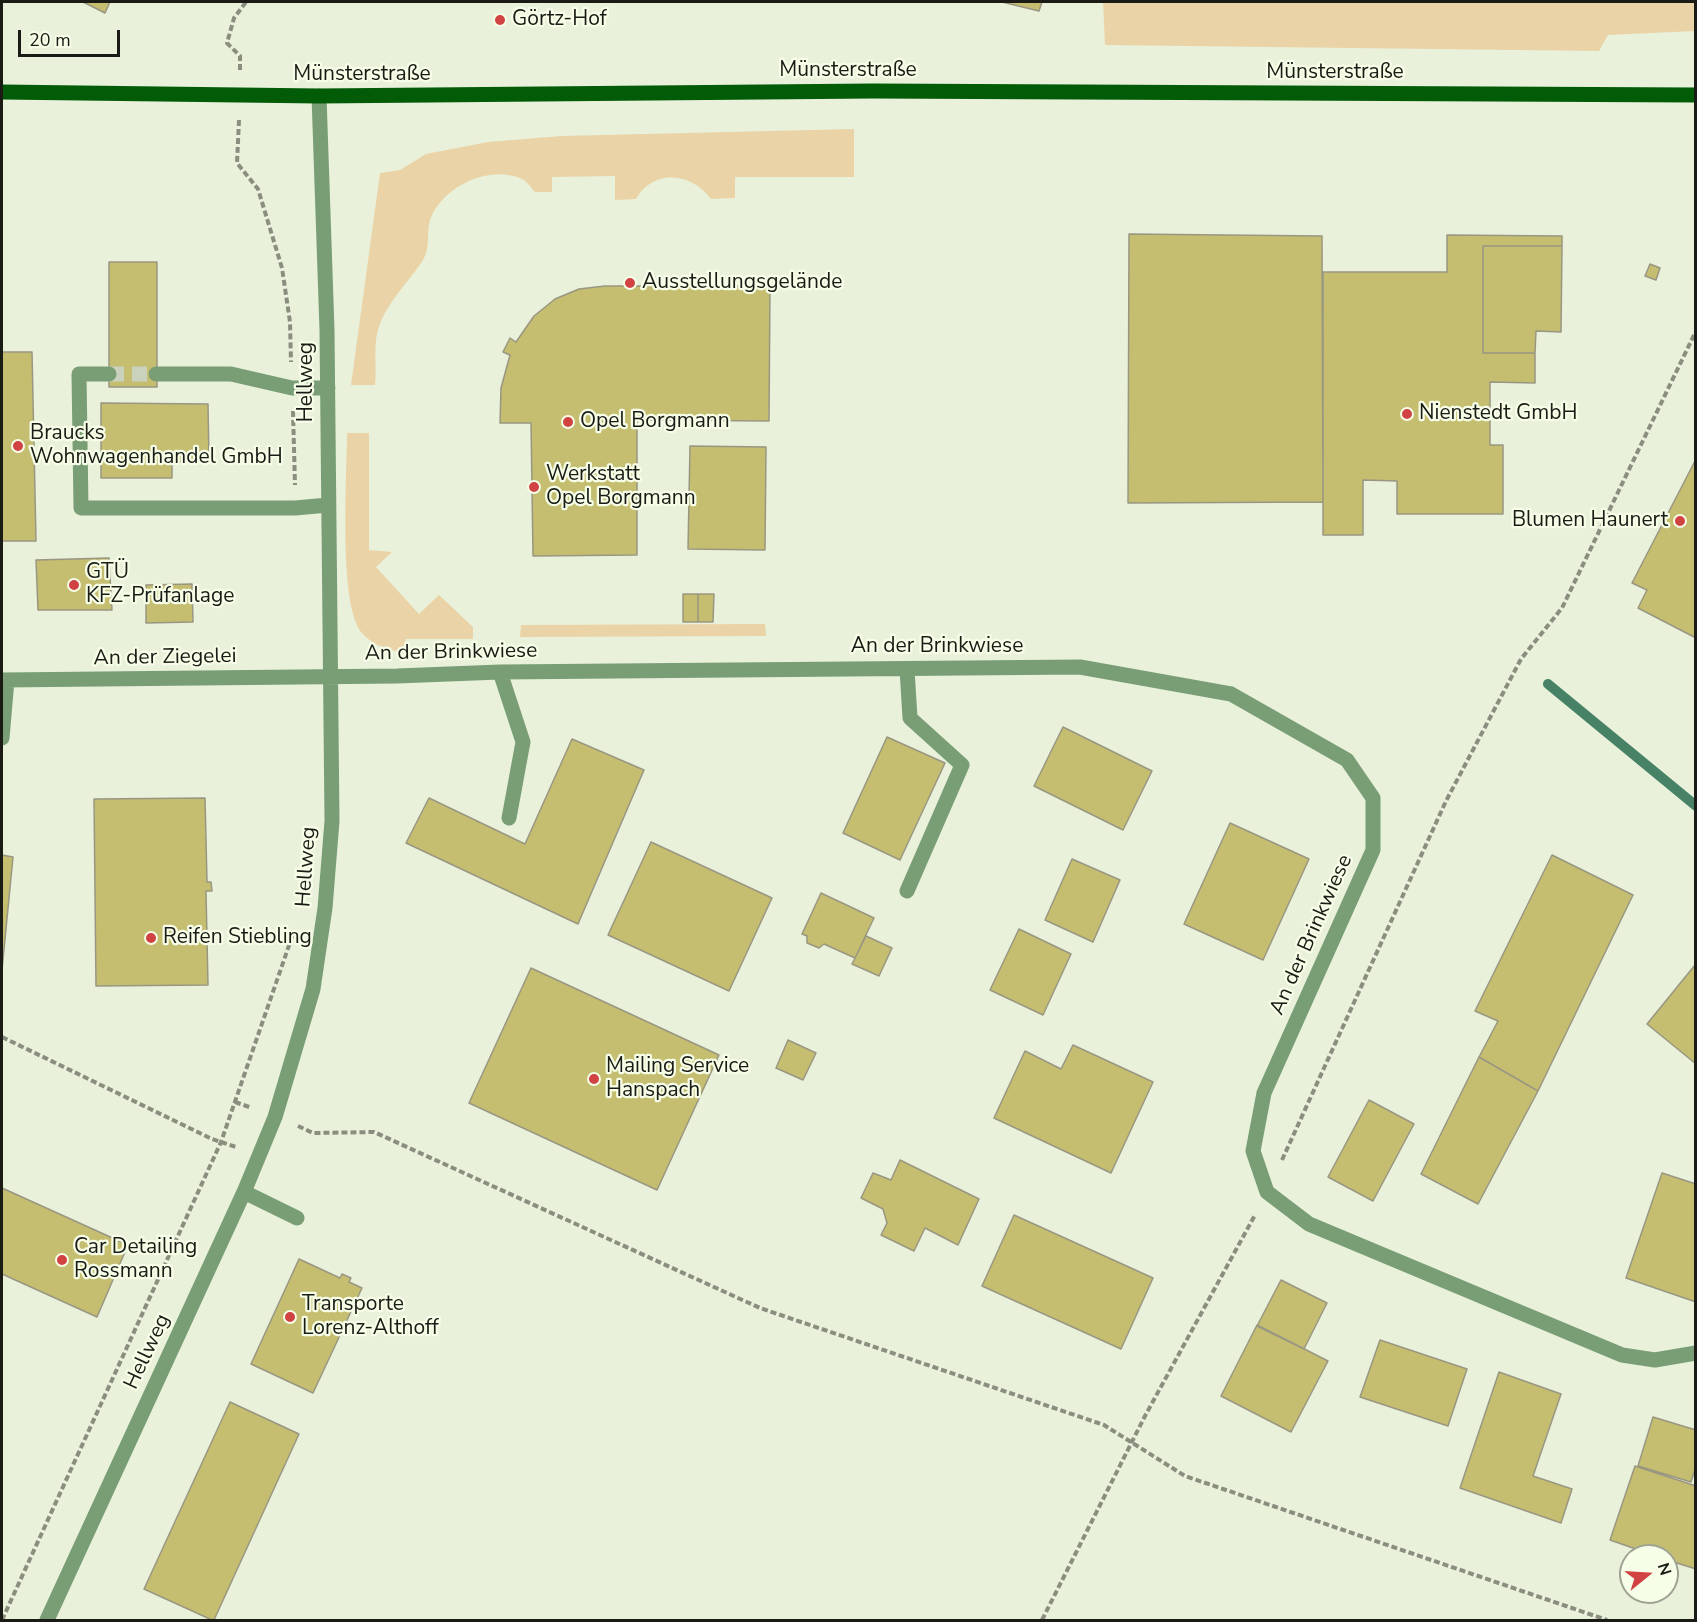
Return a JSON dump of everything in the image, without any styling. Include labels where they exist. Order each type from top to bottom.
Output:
[{"type":"main road","name":"Münsterstraße","points":[[2,92],[319,96],[861,92],[1695,95]]},
{"type":"street","name":"Hellweg","points":[[47,1620],[244,1192],[276,1117],[310,999],[322,938],[332,821],[328,388],[319,96]]},
{"type":"street","points":[[109,374],[79,374],[81,508],[295,508],[328,505]]},
{"type":"street","points":[[156,374],[231,375],[292,388],[328,388]]},
{"type":"street","name":"An der Brinkwiese","points":[[330,677],[500,672],[1080,667],[1231,694],[1347,760],[1373,798],[1372,850],[1264,1093],[1253,1151],[1267,1192]]},
{"type":"street","points":[[907,669],[910,718],[962,765],[908,891]]},
{"type":"street","points":[[500,672],[523,742],[509,818]]},
{"type":"street","name":"An der Ziegelei","points":[[4,680],[330,677]]},
{"type":"street","points":[[2,736],[4,680]]},
{"type":"street","points":[[244,1192],[297,1218]]},
{"type":"street","points":[[1267,1192],[1309,1224],[1622,1355],[1655,1360],[1695,1353]]},
{"type":"path","points":[[246,2],[234,18],[227,43],[240,56],[237,163],[258,189],[282,268],[290,322],[295,508]]},
{"type":"path","points":[[1042,1620],[1132,1442],[1267,1192],[1446,801],[1521,659],[1562,608],[1695,332]]},
{"type":"path","points":[[2,1620],[220,1142],[236,1102],[296,925]]},
{"type":"path","points":[[2,1037],[220,1142],[260,1156]]},
{"type":"path","points":[[236,1102],[313,1133],[374,1132],[760,1308],[1104,1425],[1185,1476],[1606,1620]]},
{"type":"shaded area","points":[[1103,2],[1695,2],[1695,31],[1608,35],[1599,51],[1105,45]]},
{"type":"shaded area","points":[[854,129],[854,177],[735,177],[735,198],[711,199],[693,183],[672,178],[652,183],[643,189],[636,199],[615,200],[615,176],[552,177],[552,192],[535,192],[524,180],[509,175],[495,174],[468,181],[445,198],[436,208],[430,220],[428,245],[423,260],[381,320],[376,343],[375,385],[351,385],[380,173],[400,170],[426,154],[488,142],[561,136]]},
{"type":"shaded area","points":[[347,433],[369,433],[369,550],[392,552],[376,567],[419,614],[439,595],[473,627],[473,639],[406,639],[403,653],[376,644],[362,633],[354,618],[347,568],[345,507]]},
{"type":"shaded area","points":[[765,624],[766,636],[520,637],[521,625]]},
{"type":"building","points":[[83,2],[110,2],[105,13]]},
{"type":"building","points":[[1002,2],[1042,2],[1039,11]]},
{"type":"building","points":[[1129,234],[1322,236],[1323,502],[1128,503]]},
{"type":"building","name":"Nienstedt GmbH","points":[[1447,235],[1562,236],[1562,246],[1483,246],[1483,353],[1535,353],[1535,383],[1490,382],[1490,445],[1503,445],[1503,514],[1397,514],[1397,481],[1363,480],[1363,535],[1323,535],[1323,272],[1447,272]]},
{"type":"building","points":[[1483,246],[1562,246],[1561,332],[1536,331],[1535,353],[1483,353]]},
{"type":"building","points":[[109,262],[157,262],[157,387],[109,387]]},
{"type":"building","points":[[1650,264],[1660,268],[1656,280],[1645,276]]},
{"type":"building","name":"Opel Borgmann","points":[[605,286],[770,286],[769,421],[637,420],[637,555],[533,556],[531,423],[500,423],[501,388],[510,355],[503,352],[510,338],[516,342],[534,316],[555,299],[579,289]]},
{"type":"building","name":"Braucks Wohnwagenhandel GmbH","points":[[2,352],[32,352],[36,541],[2,541]]},
{"type":"building","points":[[101,403],[208,404],[209,462],[172,462],[172,478],[101,478]]},
{"type":"building","points":[[690,446],[766,447],[765,550],[688,549]]},
{"type":"building","name":"Blumen Haunert","points":[[1696,459],[1696,638],[1638,608],[1647,590],[1632,583]]},
{"type":"building","name":"GTÜ KFZ-Prüfanlage","points":[[109,558],[112,610],[38,610],[36,560]]},
{"type":"building","points":[[192,584],[193,622],[146,623],[146,585]]},
{"type":"building","points":[[683,594],[698,594],[698,622],[683,622]]},
{"type":"building","points":[[698,594],[714,594],[713,622],[698,622]]},
{"type":"building","points":[[1063,727],[1152,771],[1123,830],[1034,786]]},
{"type":"building","points":[[887,737],[945,763],[900,860],[843,833]]},
{"type":"building","points":[[572,739],[644,770],[578,924],[406,843],[429,798],[525,844]]},
{"type":"building","name":"Reifen Stiebling","points":[[205,798],[207,882],[211,882],[212,891],[206,891],[208,985],[96,986],[94,799]]},
{"type":"building","points":[[1230,823],[1309,859],[1263,960],[1184,924]]},
{"type":"building","points":[[651,842],[772,898],[729,991],[608,935]]},
{"type":"building","points":[[2,855],[13,857],[2,970]]},
{"type":"building","points":[[1552,855],[1633,895],[1538,1091],[1479,1057],[1498,1021],[1475,1011]]},
{"type":"building","points":[[1072,859],[1120,880],[1093,942],[1045,920]]},
{"type":"building","points":[[821,893],[874,918],[855,958],[824,944],[819,948],[807,943],[807,936],[802,934]]},
{"type":"building","points":[[1019,929],[1071,954],[1043,1015],[990,990]]},
{"type":"building","points":[[866,936],[892,948],[879,976],[852,964]]},
{"type":"building","points":[[1696,966],[1696,1064],[1647,1024]]},
{"type":"building","name":"Mailing Service Hanspach","points":[[531,968],[719,1055],[657,1190],[469,1103]]},
{"type":"building","points":[[788,1040],[816,1053],[803,1080],[776,1068]]},
{"type":"building","points":[[1073,1045],[1153,1082],[1111,1173],[994,1118],[1025,1051],[1061,1069]]},
{"type":"building","points":[[1479,1057],[1538,1091],[1478,1204],[1421,1174]]},
{"type":"building","points":[[1369,1100],[1414,1124],[1373,1201],[1328,1177]]},
{"type":"building","points":[[900,1160],[979,1199],[958,1245],[925,1228],[914,1251],[881,1235],[887,1223],[883,1209],[861,1198],[873,1173],[891,1180]]},
{"type":"building","points":[[1662,1173],[1696,1184],[1696,1302],[1626,1278]]},
{"type":"building","name":"Car Detailing Rossmann","points":[[2,1188],[128,1245],[97,1317],[2,1274]]},
{"type":"building","points":[[1014,1215],[1153,1278],[1121,1349],[982,1286]]},
{"type":"building","points":[[299,1259],[340,1278],[342,1274],[351,1278],[349,1282],[362,1288],[313,1393],[251,1364]]},
{"type":"building","points":[[1281,1280],[1327,1303],[1304,1349],[1257,1326]]},
{"type":"building","points":[[1257,1325],[1328,1361],[1291,1432],[1221,1396]]},
{"type":"building","points":[[1380,1340],[1467,1369],[1448,1426],[1360,1397]]},
{"type":"building","points":[[1499,1372],[1561,1394],[1533,1476],[1572,1489],[1561,1523],[1460,1488]]},
{"type":"building","points":[[230,1402],[299,1434],[214,1620],[212,1620],[144,1589]]},
{"type":"building","points":[[1653,1417],[1696,1430],[1696,1466],[1691,1482],[1638,1466]]},
{"type":"building","points":[[1635,1466],[1696,1486],[1696,1569],[1679,1564],[1679,1544],[1622,1544],[1610,1540]]},
{"type":"waterway","points":[[1548,684],[1696,806]]},
{"type":"tunnel","points":[[109,374],[156,374]]},
{"type":"place","name":"Görtz-Hof","points":[[500,20]]},
{"type":"place","name":"Ausstellungsgelände","points":[[630,283]]},
{"type":"place","name":"Nienstedt GmbH","points":[[1407,414]]},
{"type":"place","name":"Opel Borgmann","points":[[568,422]]},
{"type":"place","name":"Braucks Wohnwagenhandel GmbH","points":[[18,446]]},
{"type":"place","name":"Werkstatt Opel Borgmann","points":[[534,487]]},
{"type":"place","name":"Blumen Haunert","points":[[1680,521]]},
{"type":"place","name":"GTÜ KFZ-Prüfanlage","points":[[74,585]]},
{"type":"place","name":"Reifen Stiebling","points":[[151,938]]},
{"type":"place","name":"Mailing Service Hanspach","points":[[594,1079]]},
{"type":"place","name":"Car Detailing Rossmann","points":[[62,1260]]},
{"type":"place","name":"Transporte Lorenz-Althoff","points":[[290,1317]]}]
